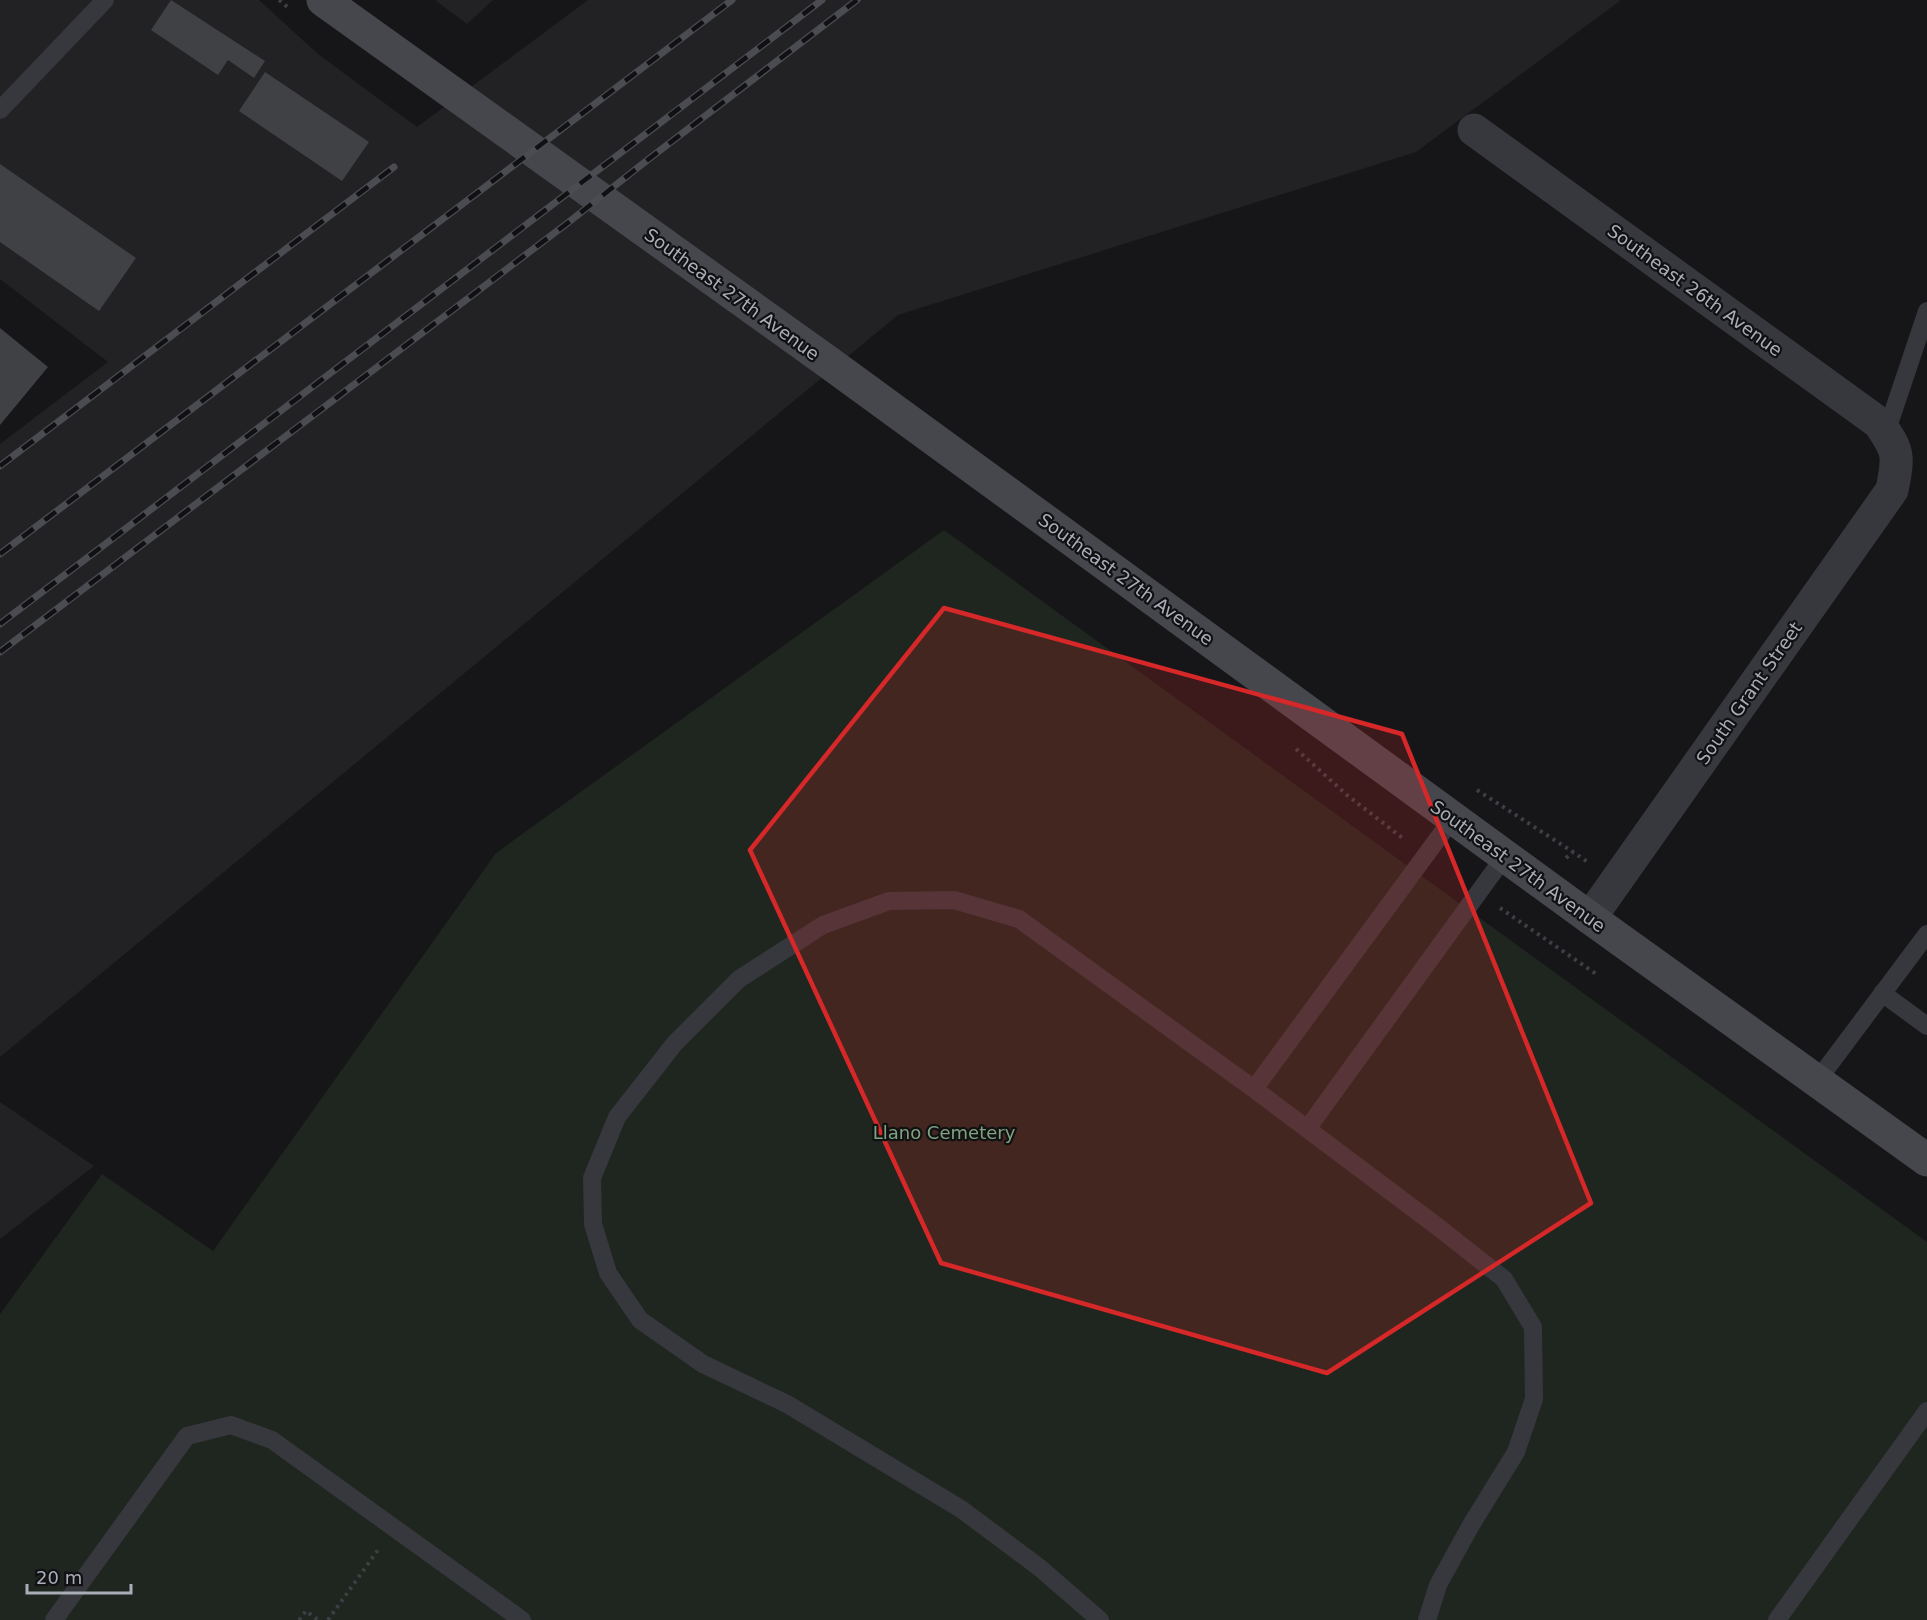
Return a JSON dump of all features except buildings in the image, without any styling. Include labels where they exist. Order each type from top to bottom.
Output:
[{"type":"main road","name":"Southeast 27th Avenue","points":[[323,0],[828,362],[1590,918],[1927,1160]]},
{"type":"street","name":"Southeast 26th Avenue","points":[[1474,130],[1879,423],[1895,445],[1898,463]]},
{"type":"street","name":"South Grant Street","points":[[1590,918],[1892,490],[1898,463]]},
{"type":"lane","points":[[0,110],[105,0]]},
{"type":"lane","points":[[1886,433],[1927,311]]},
{"type":"lane","points":[[1254,1089],[1453,818]]},
{"type":"lane","points":[[1307,1129],[1505,856]]},
{"type":"lane","points":[[1100,1620],[1040,1568],[961,1509],[787,1404],[703,1364],[640,1320],[608,1273],[593,1224],[592,1178],[617,1117],[675,1044],[739,979],[823,925],[889,901],[954,900],[1019,919],[1254,1089],[1504,1279],[1533,1327],[1534,1399],[1516,1452],[1471,1525],[1438,1585],[1427,1620]]},
{"type":"lane","points":[[1817,1081],[1927,934]]},
{"type":"lane","points":[[1882,993],[1927,1026]]},
{"type":"lane","points":[[1777,1620],[1927,1411]]},
{"type":"lane","points":[[54,1620],[187,1436],[231,1425],[272,1440],[522,1620]]},
{"type":"path","points":[[1291,744],[1347,795],[1405,840]]},
{"type":"path","points":[[1473,788],[1573,852]]},
{"type":"path","points":[[1500,908],[1599,976]]},
{"type":"path","points":[[328,1620],[394,1529]]},
{"type":"path","points":[[299,1620],[306,1611],[318,1620]]},
{"type":"highlighted area","points":[[944,608],[1402,734],[1591,1203],[1327,1373],[941,1263],[750,850]]},
{"type":"shaded area","points":[[0,0],[259,0],[318,54],[417,127],[588,0],[1621,0],[1416,152],[898,315],[0,1057],[0,444],[108,362],[0,279]]},
{"type":"shaded area","points":[[435,0],[493,0],[467,24]]},
{"type":"shaded area","points":[[0,1102],[94,1166],[0,1239]]},
{"type":"green space","name":"Llano Cemetery","points":[[944,530],[1927,1242],[1927,1620],[0,1620],[0,1314],[102,1174],[213,1251],[496,853]]},
{"type":"railway","points":[[0,554],[732,0]]},
{"type":"railway","points":[[0,624],[822,0]]},
{"type":"railway","points":[[0,652],[565,225],[857,0]]},
{"type":"railway","points":[[0,466],[394,167]]}]
